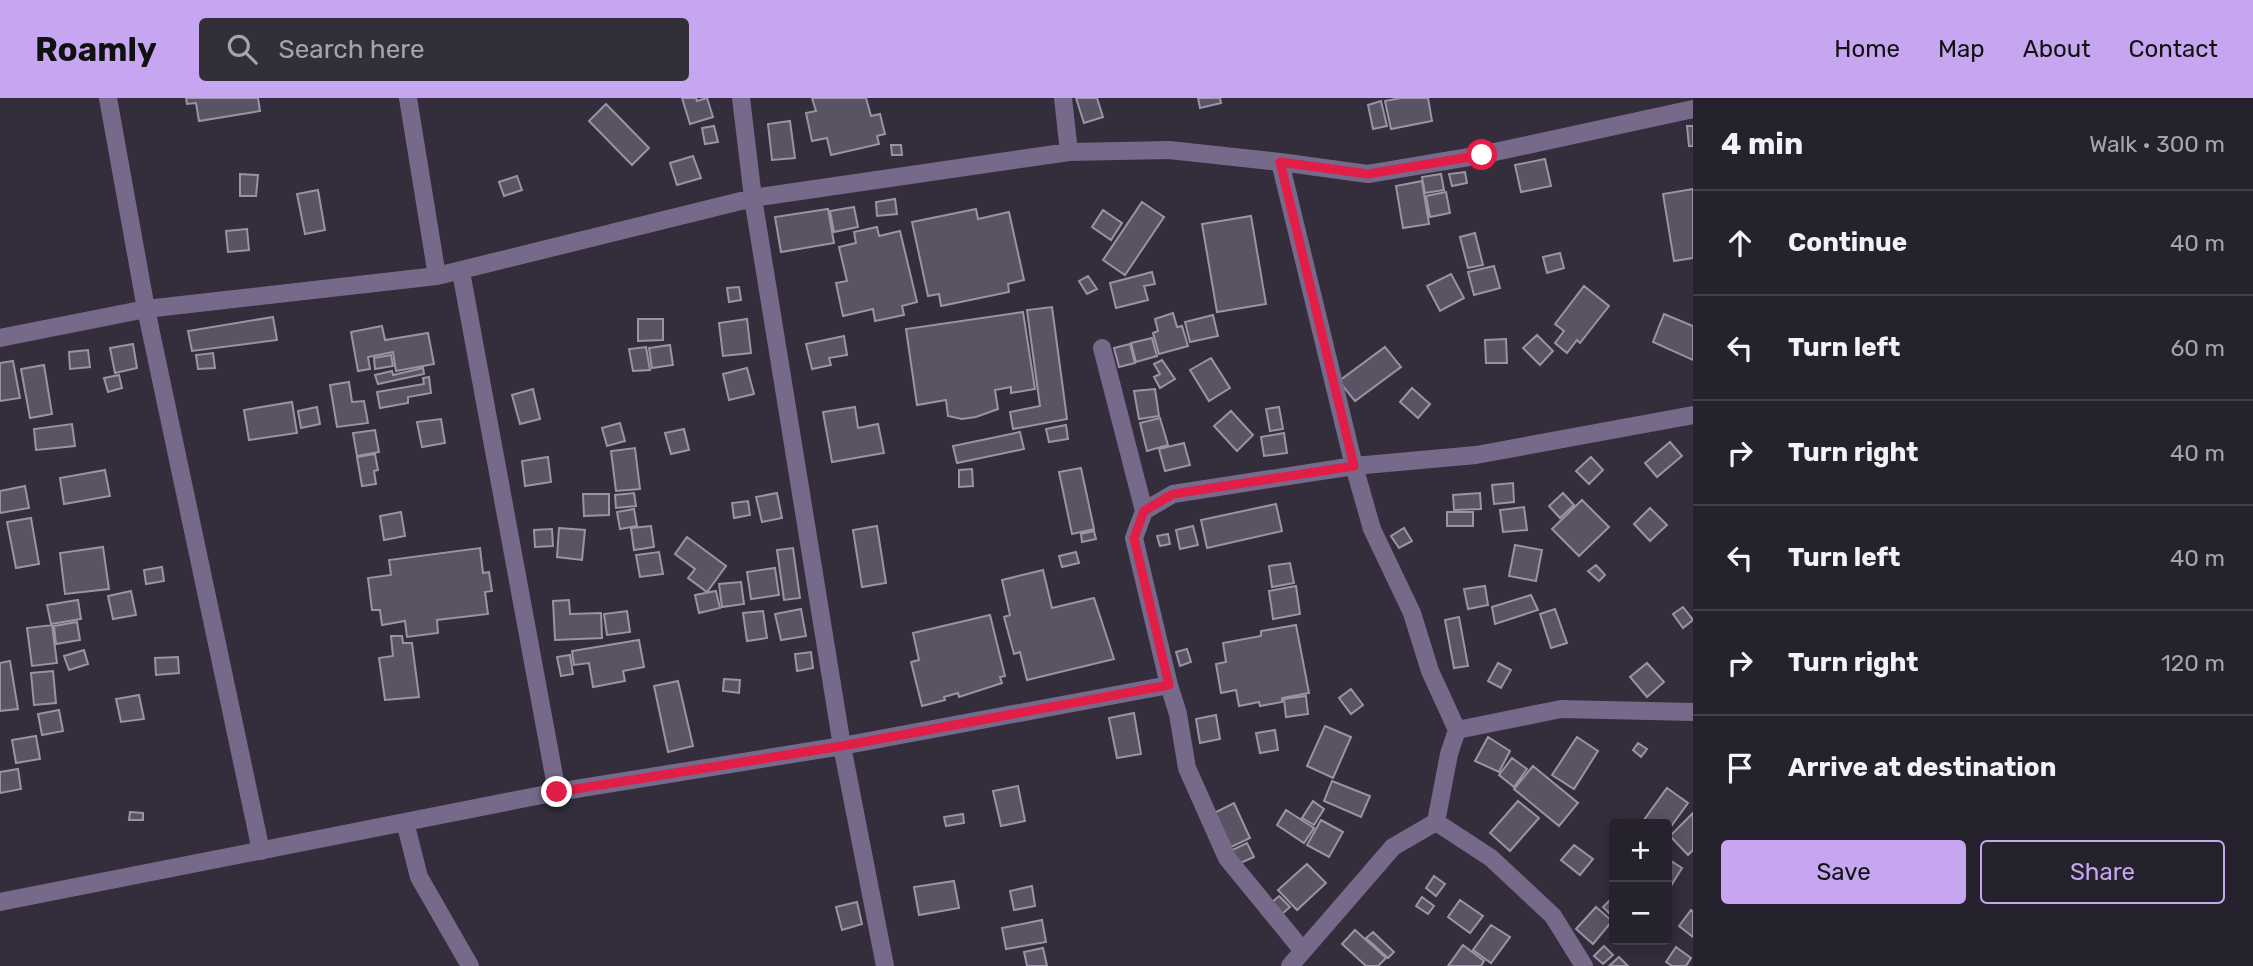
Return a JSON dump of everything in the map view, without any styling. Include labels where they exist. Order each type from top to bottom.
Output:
[{"type":"street","points":[[108,98],[146,309],[261,851]]},
{"type":"street","points":[[408,98],[437,276]]},
{"type":"street","points":[[741,98],[753,198],[842,746],[886,966]]},
{"type":"street","points":[[1063,98],[1069,152]]},
{"type":"street","points":[[0,338],[146,309],[461,272],[753,198],[1069,152],[1169,150],[1368,174],[1482,155],[1693,109]]},
{"type":"street","points":[[1280,162],[1354,466],[1372,529],[1412,613],[1430,671],[1457,730],[1449,754],[1436,822],[1393,847],[1290,966]]},
{"type":"street","points":[[461,272],[557,792]]},
{"type":"street","points":[[1102,348],[1144,511],[1134,538],[1178,714],[1187,768],[1227,858],[1303,951]]},
{"type":"street","points":[[1144,511],[1173,494],[1354,466],[1476,455],[1693,415]]},
{"type":"street","points":[[0,902],[557,792],[842,746],[1169,685]]},
{"type":"street","points":[[1457,730],[1561,709],[1693,712]]},
{"type":"street","points":[[405,822],[419,877],[470,966]]},
{"type":"street","points":[[1436,822],[1491,858],[1553,916],[1584,966]]},
{"type":"building","points":[[186,98],[258,98],[260,111],[199,121],[196,103],[187,104]]},
{"type":"building","points":[[682,98],[696,98],[697,101],[707,98],[713,117],[690,124]]},
{"type":"building","points":[[812,98],[866,98],[871,116],[880,114],[885,134],[877,136],[879,144],[831,155],[827,138],[812,141],[806,113],[816,111]]},
{"type":"building","points":[[1076,98],[1097,98],[1103,117],[1084,123]]},
{"type":"building","points":[[1198,98],[1220,98],[1221,103],[1200,108]]},
{"type":"building","points":[[1428,98],[1432,121],[1391,129],[1385,101]]},
{"type":"building","points":[[1381,101],[1387,126],[1373,129],[1368,105]]},
{"type":"building","points":[[606,104],[649,148],[632,165],[589,121]]},
{"type":"building","points":[[790,121],[795,158],[772,160],[768,124]]},
{"type":"building","points":[[714,126],[718,142],[705,144],[702,128]]},
{"type":"building","points":[[1687,126],[1693,126],[1693,146],[1689,146]]},
{"type":"building","points":[[891,145],[901,145],[902,155],[892,155]]},
{"type":"building","points":[[693,156],[701,178],[677,185],[670,163]]},
{"type":"building","points":[[1545,159],[1551,186],[1521,192],[1515,165]]},
{"type":"building","points":[[1465,172],[1467,183],[1452,186],[1449,174]]},
{"type":"building","points":[[240,174],[258,175],[256,196],[240,196]]},
{"type":"building","points":[[1441,174],[1444,190],[1425,193],[1422,177]]},
{"type":"building","points":[[517,176],[522,190],[504,196],[499,182]]},
{"type":"building","points":[[1422,181],[1429,224],[1403,228],[1396,186]]},
{"type":"building","points":[[1693,189],[1693,258],[1674,261],[1663,194]]},
{"type":"building","points":[[318,190],[325,230],[305,234],[297,194]]},
{"type":"building","points":[[1446,192],[1450,213],[1430,217],[1426,196]]},
{"type":"building","points":[[895,199],[897,214],[877,216],[876,202]]},
{"type":"building","points":[[1142,202],[1164,217],[1125,275],[1103,260]]},
{"type":"building","points":[[854,207],[858,227],[834,232],[830,211]]},
{"type":"building","points":[[828,209],[834,243],[781,252],[775,217]]},
{"type":"building","points":[[976,209],[978,219],[1009,212],[1024,280],[1008,284],[1009,292],[941,306],[939,294],[928,296],[912,222]]},
{"type":"building","points":[[1103,210],[1122,223],[1111,240],[1092,227]]},
{"type":"building","points":[[1251,216],[1266,304],[1217,312],[1202,224]]},
{"type":"building","points":[[877,227],[879,236],[900,231],[917,302],[902,306],[904,315],[875,321],[873,309],[843,316],[836,283],[847,281],[839,247],[856,243],[854,232]]},
{"type":"building","points":[[247,229],[249,250],[228,252],[226,231]]},
{"type":"building","points":[[1475,233],[1483,265],[1468,268],[1460,237]]},
{"type":"building","points":[[1560,253],[1564,268],[1547,273],[1543,257]]},
{"type":"building","points":[[1494,266],[1500,288],[1474,295],[1468,272]]},
{"type":"building","points":[[1152,272],[1155,284],[1144,286],[1148,300],[1116,308],[1110,283]]},
{"type":"building","points":[[1451,274],[1464,298],[1440,311],[1427,286]]},
{"type":"building","points":[[1088,276],[1097,289],[1087,294],[1079,281]]},
{"type":"building","points":[[1584,286],[1609,306],[1580,343],[1577,340],[1567,353],[1555,343],[1564,331],[1555,324]]},
{"type":"building","points":[[739,287],[741,300],[729,302],[727,288]]},
{"type":"building","points":[[1052,307],[1067,419],[1013,429],[1010,412],[1040,406],[1027,310]]},
{"type":"building","points":[[1023,312],[1035,389],[1011,393],[1011,387],[995,390],[998,409],[962,419],[948,416],[946,400],[917,405],[906,329]]},
{"type":"building","points":[[1173,313],[1177,327],[1182,326],[1188,346],[1159,354],[1153,333],[1158,331],[1155,319]]},
{"type":"building","points":[[1664,314],[1693,326],[1693,360],[1653,342]]},
{"type":"building","points":[[1213,315],[1218,336],[1190,342],[1185,322]]},
{"type":"building","points":[[273,317],[277,340],[192,351],[188,331]]},
{"type":"building","points":[[638,319],[663,319],[663,340],[638,341]]},
{"type":"building","points":[[747,319],[751,353],[723,356],[719,323]]},
{"type":"building","points":[[382,326],[385,340],[428,333],[434,364],[396,371],[393,352],[368,357],[370,369],[358,371],[351,332]]},
{"type":"building","points":[[1537,335],[1553,351],[1540,365],[1523,348]]},
{"type":"building","points":[[844,336],[847,355],[829,358],[831,365],[812,369],[806,344]]},
{"type":"building","points":[[1152,338],[1157,356],[1136,362],[1131,343]]},
{"type":"building","points":[[1506,339],[1507,363],[1486,363],[1485,340]]},
{"type":"building","points":[[133,344],[137,368],[115,373],[110,348]]},
{"type":"building","points":[[1130,344],[1135,363],[1119,367],[1114,348]]},
{"type":"building","points":[[670,345],[673,365],[652,368],[649,348]]},
{"type":"building","points":[[646,347],[650,370],[633,371],[629,349]]},
{"type":"building","points":[[1385,347],[1401,367],[1355,401],[1339,381]]},
{"type":"building","points":[[88,350],[90,367],[70,369],[69,352]]},
{"type":"building","points":[[213,353],[215,368],[198,369],[196,355]]},
{"type":"building","points":[[391,355],[393,366],[375,369],[374,358]]},
{"type":"building","points":[[1211,358],[1230,388],[1209,401],[1190,370]]},
{"type":"building","points":[[1162,360],[1175,379],[1160,388],[1154,377],[1160,374],[1154,364]]},
{"type":"building","points":[[13,361],[20,398],[0,401],[0,363]]},
{"type":"building","points":[[44,365],[52,414],[30,418],[21,369]]},
{"type":"building","points":[[423,368],[424,374],[378,384],[375,375],[392,371],[393,375]]},
{"type":"building","points":[[747,368],[754,394],[729,400],[723,374]]},
{"type":"building","points":[[119,375],[122,388],[108,392],[104,378]]},
{"type":"building","points":[[429,377],[431,393],[408,397],[408,403],[380,408],[377,392],[424,384],[423,378]]},
{"type":"building","points":[[349,382],[352,402],[364,401],[368,423],[337,427],[330,385]]},
{"type":"building","points":[[1412,388],[1430,404],[1418,418],[1400,402]]},
{"type":"building","points":[[533,389],[540,419],[520,424],[512,395]]},
{"type":"building","points":[[1155,389],[1159,416],[1139,419],[1134,391]]},
{"type":"building","points":[[292,402],[297,433],[249,440],[244,410]]},
{"type":"building","points":[[317,407],[320,424],[301,428],[298,411]]},
{"type":"building","points":[[855,407],[858,428],[878,424],[884,453],[832,462],[823,412]]},
{"type":"building","points":[[1279,407],[1283,429],[1270,431],[1266,409]]},
{"type":"building","points":[[1231,411],[1253,435],[1237,451],[1214,426]]},
{"type":"building","points":[[1160,418],[1168,445],[1147,451],[1140,423]]},
{"type":"building","points":[[441,419],[445,443],[422,447],[417,422]]},
{"type":"building","points":[[620,423],[625,441],[607,446],[602,428]]},
{"type":"building","points":[[72,424],[75,446],[36,450],[34,429]]},
{"type":"building","points":[[1066,425],[1068,439],[1049,442],[1046,429]]},
{"type":"building","points":[[684,429],[689,450],[671,454],[665,433]]},
{"type":"building","points":[[375,430],[379,452],[357,456],[353,433]]},
{"type":"building","points":[[1020,432],[1024,449],[957,463],[953,446]]},
{"type":"building","points":[[1284,433],[1287,453],[1264,456],[1261,437]]},
{"type":"building","points":[[1670,442],[1682,456],[1657,477],[1645,463]]},
{"type":"building","points":[[1184,443],[1190,465],[1165,471],[1159,449]]},
{"type":"building","points":[[635,448],[640,489],[616,491],[611,451]]},
{"type":"building","points":[[375,454],[378,470],[374,471],[376,484],[362,486],[357,457]]},
{"type":"building","points":[[548,457],[551,482],[525,486],[522,461]]},
{"type":"building","points":[[1591,457],[1603,470],[1589,484],[1576,471]]},
{"type":"building","points":[[1081,468],[1094,529],[1072,534],[1059,472]]},
{"type":"building","points":[[972,469],[973,486],[959,487],[959,470]]},
{"type":"building","points":[[105,470],[110,496],[64,504],[60,478]]},
{"type":"building","points":[[1513,483],[1514,502],[1494,504],[1492,485]]},
{"type":"building","points":[[25,486],[29,508],[0,513],[0,491]]},
{"type":"building","points":[[634,493],[636,506],[616,508],[615,495]]},
{"type":"building","points":[[777,493],[782,518],[762,522],[756,497]]},
{"type":"building","points":[[1480,493],[1481,509],[1454,510],[1453,495]]},
{"type":"building","points":[[1563,493],[1574,505],[1560,518],[1549,506]]},
{"type":"building","points":[[583,494],[609,494],[609,515],[584,516]]},
{"type":"building","points":[[1582,500],[1609,527],[1579,556],[1552,529]]},
{"type":"building","points":[[748,501],[750,515],[734,518],[732,503]]},
{"type":"building","points":[[1276,504],[1282,531],[1207,548],[1201,520]]},
{"type":"building","points":[[1524,507],[1527,530],[1503,532],[1500,510]]},
{"type":"building","points":[[1650,508],[1667,525],[1650,541],[1634,524]]},
{"type":"building","points":[[634,509],[637,526],[620,529],[617,512]]},
{"type":"building","points":[[401,512],[405,536],[384,540],[380,516]]},
{"type":"building","points":[[1447,512],[1473,512],[1473,526],[1447,526]]},
{"type":"building","points":[[31,518],[39,564],[16,568],[7,522]]},
{"type":"building","points":[[651,526],[654,547],[634,550],[631,528]]},
{"type":"building","points":[[877,526],[886,583],[862,587],[853,530]]},
{"type":"building","points":[[1193,526],[1198,545],[1180,549],[1176,530]]},
{"type":"building","points":[[559,528],[585,530],[582,560],[557,557]]},
{"type":"building","points":[[1404,528],[1412,541],[1399,548],[1391,536]]},
{"type":"building","points":[[552,529],[553,546],[535,547],[534,530]]},
{"type":"building","points":[[1094,531],[1096,539],[1082,542],[1081,534]]},
{"type":"building","points":[[1168,534],[1170,544],[1160,546],[1157,536]]},
{"type":"building","points":[[687,537],[726,566],[707,592],[688,578],[695,569],[675,554]]},
{"type":"building","points":[[1515,545],[1542,550],[1536,581],[1509,576]]},
{"type":"building","points":[[103,547],[109,589],[65,594],[60,553]]},
{"type":"building","points":[[480,548],[483,573],[489,572],[492,591],[485,592],[488,614],[437,620],[438,633],[407,637],[405,621],[382,625],[380,610],[372,610],[368,578],[391,575],[389,560]]},
{"type":"building","points":[[793,548],[800,598],[784,600],[777,550]]},
{"type":"building","points":[[659,552],[663,574],[640,577],[636,555]]},
{"type":"building","points":[[1076,552],[1079,563],[1062,567],[1059,556]]},
{"type":"building","points":[[1290,563],[1294,583],[1272,587],[1269,566]]},
{"type":"building","points":[[1596,565],[1605,575],[1599,581],[1588,571]]},
{"type":"building","points":[[162,567],[164,581],[146,584],[144,570]]},
{"type":"building","points":[[775,568],[779,595],[751,599],[747,572]]},
{"type":"building","points":[[1043,570],[1052,608],[1094,598],[1114,659],[1027,680],[1020,652],[1014,654],[1004,617],[1010,615],[1002,580]]},
{"type":"building","points":[[741,582],[744,604],[722,607],[719,584]]},
{"type":"building","points":[[1296,586],[1300,614],[1273,619],[1269,591]]},
{"type":"building","points":[[1485,586],[1488,605],[1468,609],[1464,589]]},
{"type":"building","points":[[131,591],[136,615],[113,619],[108,596]]},
{"type":"building","points":[[716,591],[720,608],[699,613],[695,595]]},
{"type":"building","points":[[1531,595],[1538,610],[1495,624],[1492,607]]},
{"type":"building","points":[[78,600],[81,619],[51,624],[47,605]]},
{"type":"building","points":[[569,600],[570,614],[601,613],[602,638],[555,640],[553,601]]},
{"type":"building","points":[[1683,607],[1693,620],[1683,628],[1673,614]]},
{"type":"building","points":[[801,609],[806,636],[781,640],[775,614]]},
{"type":"building","points":[[1555,609],[1567,643],[1551,648],[1540,614]]},
{"type":"building","points":[[627,611],[630,632],[607,635],[604,614]]},
{"type":"building","points":[[763,611],[767,638],[747,641],[743,613]]},
{"type":"building","points":[[990,615],[1005,676],[1000,677],[1002,683],[959,697],[958,693],[944,697],[945,700],[922,706],[911,662],[919,660],[913,633]]},
{"type":"building","points":[[1459,617],[1468,666],[1454,668],[1445,620]]},
{"type":"building","points":[[77,622],[80,640],[56,644],[54,626]]},
{"type":"building","points":[[52,625],[57,663],[32,666],[27,628]]},
{"type":"building","points":[[1296,625],[1309,693],[1282,698],[1282,702],[1260,706],[1259,702],[1239,706],[1236,690],[1221,693],[1216,664],[1226,662],[1223,643],[1261,636],[1261,631]]},
{"type":"building","points":[[391,636],[402,636],[403,643],[412,643],[419,697],[385,700],[379,658],[393,656]]},
{"type":"building","points":[[639,640],[644,667],[623,671],[625,681],[593,687],[589,663],[574,665],[572,651]]},
{"type":"building","points":[[1187,649],[1191,662],[1180,666],[1176,652]]},
{"type":"building","points":[[84,650],[88,664],[69,670],[64,656]]},
{"type":"building","points":[[811,652],[813,668],[797,671],[795,654]]},
{"type":"building","points":[[570,655],[573,674],[561,676],[557,657]]},
{"type":"building","points":[[178,657],[179,673],[156,675],[155,658]]},
{"type":"building","points":[[10,661],[18,709],[0,711],[0,663]]},
{"type":"building","points":[[1498,663],[1511,670],[1501,688],[1488,681]]},
{"type":"building","points":[[1647,663],[1664,682],[1647,697],[1630,677]]},
{"type":"building","points":[[53,671],[56,703],[34,705],[31,673]]},
{"type":"building","points":[[724,679],[740,680],[739,693],[723,691]]},
{"type":"building","points":[[678,681],[693,746],[668,752],[654,686]]},
{"type":"building","points":[[1351,689],[1363,705],[1351,714],[1339,698]]},
{"type":"building","points":[[139,695],[144,719],[121,722],[116,699]]},
{"type":"building","points":[[1306,696],[1308,714],[1286,717],[1284,699]]},
{"type":"building","points":[[59,710],[63,731],[42,735],[38,714]]},
{"type":"building","points":[[1134,713],[1141,754],[1117,758],[1109,718]]},
{"type":"building","points":[[1216,715],[1220,739],[1200,743],[1196,719]]},
{"type":"building","points":[[1325,726],[1351,737],[1333,778],[1307,766]]},
{"type":"building","points":[[1275,730],[1278,750],[1260,753],[1256,733]]},
{"type":"building","points":[[36,736],[40,759],[16,763],[12,740]]},
{"type":"building","points":[[1488,737],[1510,751],[1499,772],[1475,761]]},
{"type":"building","points":[[1577,737],[1598,751],[1574,789],[1552,775]]},
{"type":"building","points":[[1638,743],[1647,749],[1641,757],[1633,750]]},
{"type":"building","points":[[1512,758],[1527,769],[1514,787],[1499,775]]},
{"type":"building","points":[[1533,766],[1578,803],[1559,826],[1514,789]]},
{"type":"building","points":[[18,769],[21,789],[0,793],[0,772]]},
{"type":"building","points":[[1332,781],[1370,796],[1361,817],[1324,801]]},
{"type":"building","points":[[1018,786],[1025,821],[1001,826],[993,791]]},
{"type":"building","points":[[1667,788],[1688,803],[1672,825],[1672,819],[1645,819]]},
{"type":"building","points":[[1313,801],[1324,809],[1314,825],[1302,818]]},
{"type":"building","points":[[1518,801],[1539,818],[1510,851],[1490,833]]},
{"type":"building","points":[[1234,803],[1250,838],[1231,847],[1214,813]]},
{"type":"building","points":[[1286,810],[1314,828],[1304,843],[1277,825]]},
{"type":"building","points":[[130,812],[143,813],[143,820],[129,820]]},
{"type":"building","points":[[1693,813],[1693,850],[1688,855],[1672,838],[1672,834]]},
{"type":"building","points":[[963,814],[964,823],[946,826],[944,817]]},
{"type":"building","points":[[1321,820],[1343,832],[1329,857],[1307,845]]},
{"type":"building","points":[[1247,843],[1254,857],[1236,865],[1230,851]]},
{"type":"building","points":[[1574,845],[1593,859],[1580,875],[1561,860]]},
{"type":"building","points":[[1672,862],[1682,868],[1672,884]]},
{"type":"building","points":[[1307,864],[1326,883],[1297,910],[1278,890]]},
{"type":"building","points":[[1434,876],[1445,884],[1436,896],[1426,888]]},
{"type":"building","points":[[954,881],[959,908],[919,915],[914,887]]},
{"type":"building","points":[[1032,886],[1035,906],[1014,910],[1010,891]]},
{"type":"building","points":[[1279,896],[1290,907],[1282,914],[1271,903]]},
{"type":"building","points":[[1422,897],[1434,906],[1428,914],[1416,906]]},
{"type":"building","points":[[1460,900],[1483,916],[1470,933],[1448,917]]},
{"type":"building","points":[[1609,901],[1609,913],[1603,907]]},
{"type":"building","points":[[857,902],[862,924],[842,930],[836,907]]},
{"type":"building","points":[[1596,907],[1609,918],[1609,925],[1593,944],[1576,929]]},
{"type":"building","points":[[1691,910],[1693,912],[1693,937],[1679,926]]},
{"type":"building","points":[[1042,920],[1046,942],[1006,949],[1002,928]]},
{"type":"building","points":[[1491,925],[1510,937],[1491,963],[1473,950]]},
{"type":"building","points":[[1355,930],[1386,958],[1378,966],[1366,966],[1342,944]]},
{"type":"building","points":[[1373,932],[1394,952],[1388,958],[1366,938]]},
{"type":"building","points":[[1463,945],[1484,961],[1481,966],[1448,966]]},
{"type":"building","points":[[1604,946],[1613,955],[1603,964],[1594,956]]},
{"type":"building","points":[[1676,947],[1691,958],[1686,966],[1672,966],[1666,962]]},
{"type":"building","points":[[1043,948],[1047,966],[1027,966],[1024,952]]},
{"type":"building","points":[[1619,957],[1628,966],[1609,966]]},
{"type":"route","points":[[557,792],[842,746],[1169,685],[1134,538],[1144,511],[1173,494],[1354,466],[1280,162],[1368,174],[1482,155]]}]
